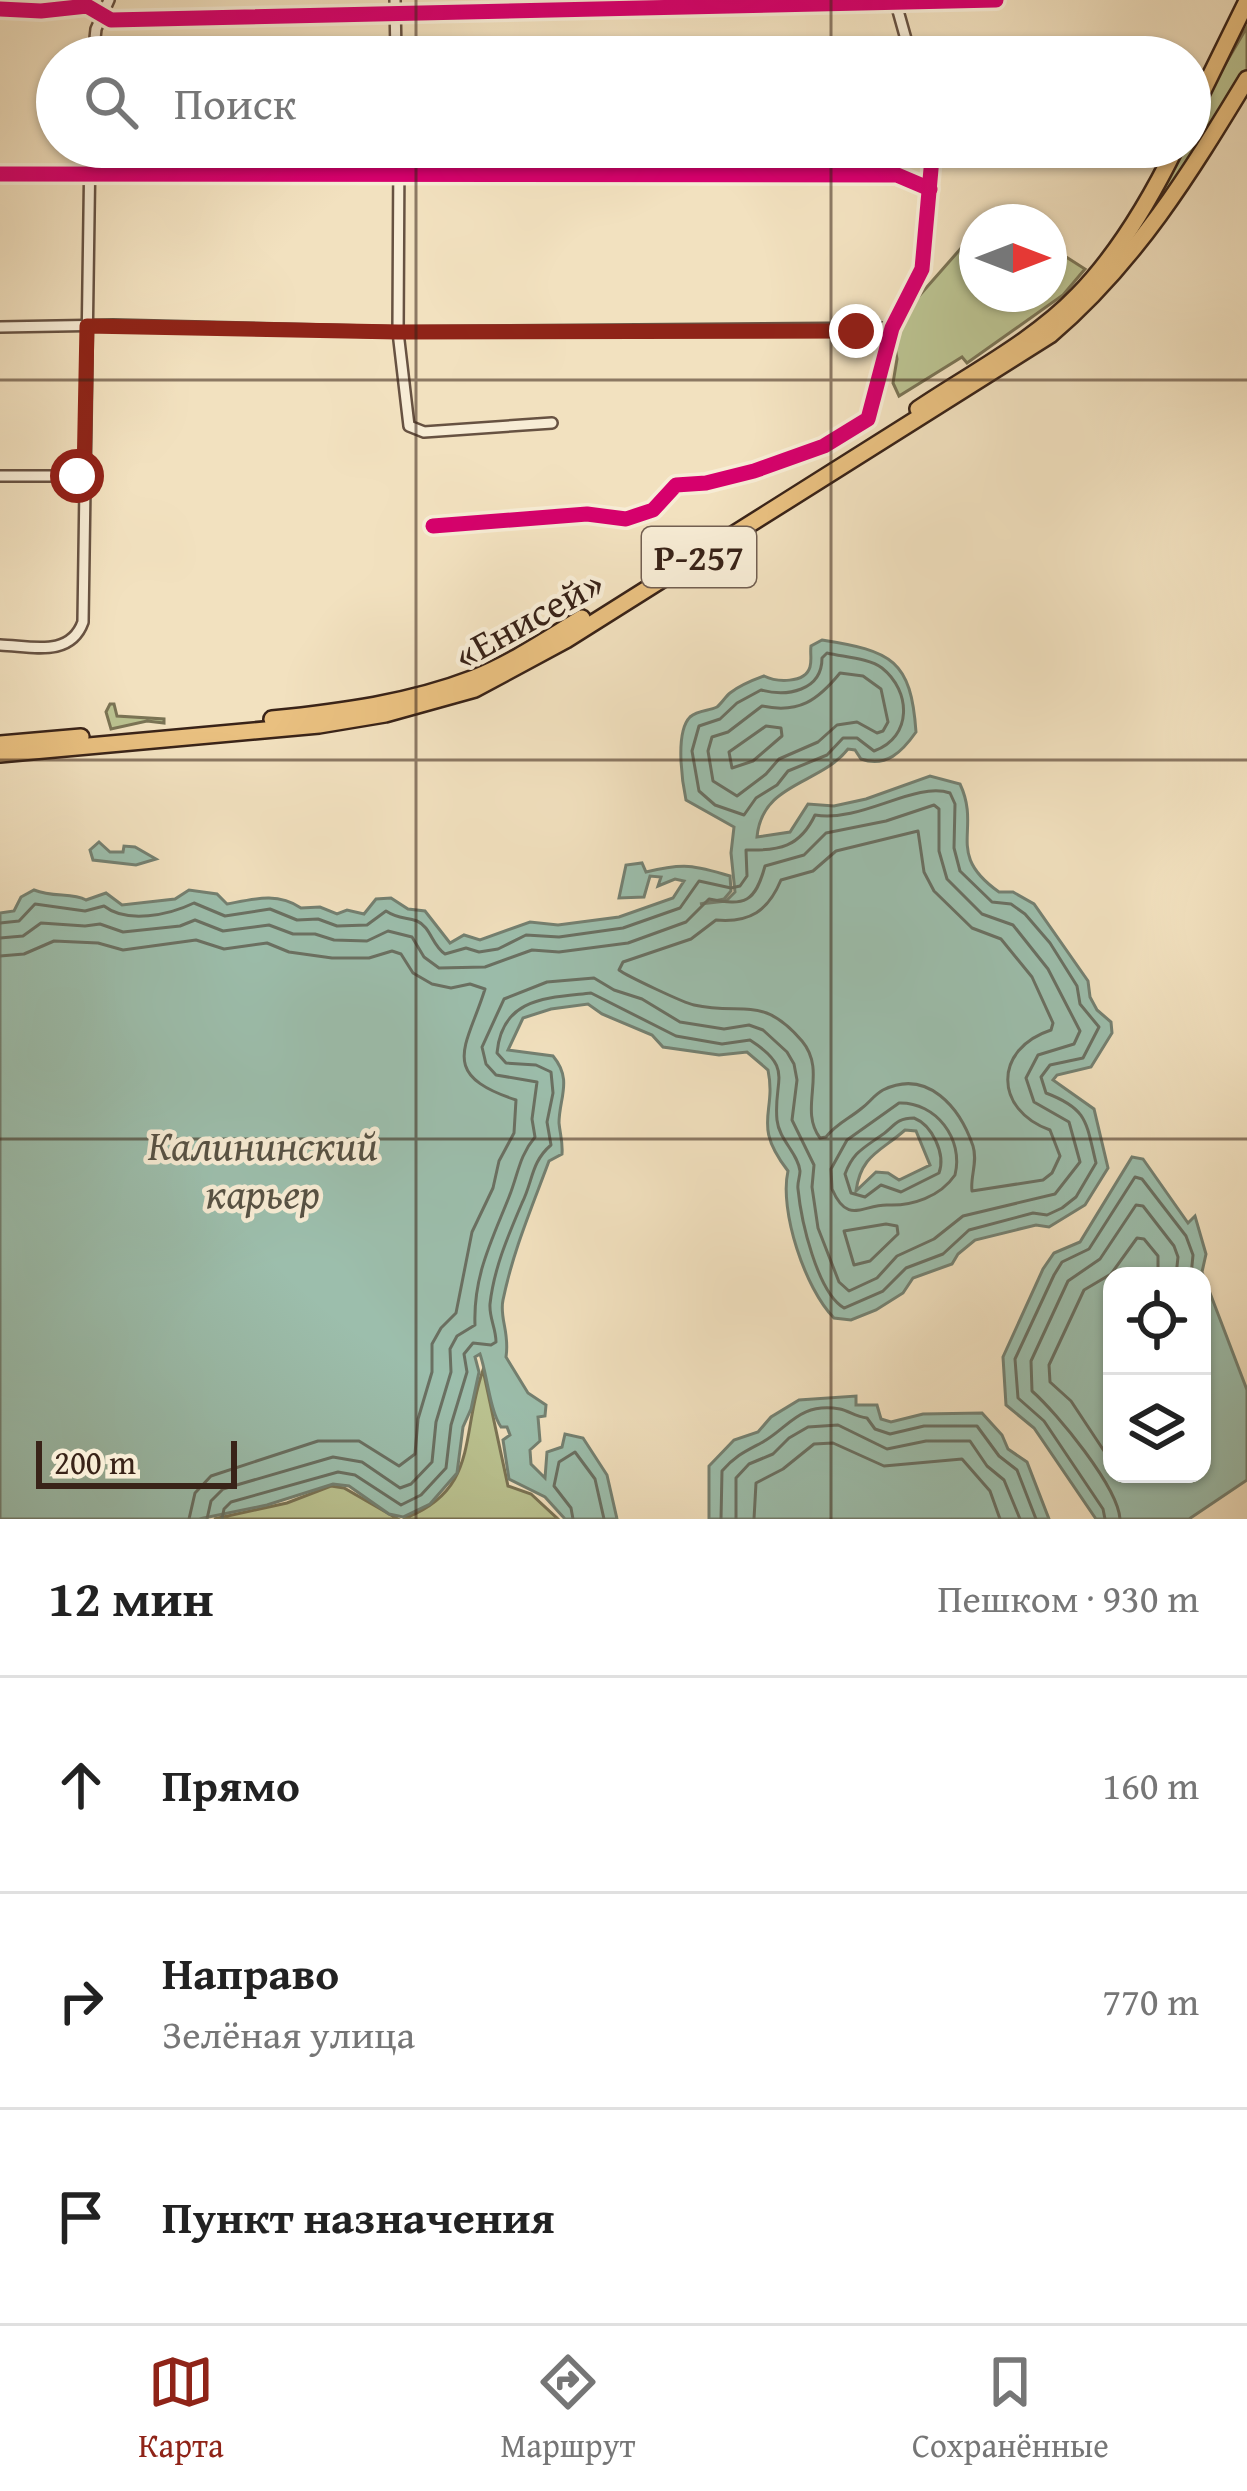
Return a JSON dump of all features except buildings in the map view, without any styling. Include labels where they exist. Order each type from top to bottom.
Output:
[{"type":"highway","points":[[1211,75],[1247,2]]},
{"type":"highway","name":"«Енисей»","points":[[1211,139],[1247,79]]},
{"type":"highway","name":"«Енисей»","points":[[0,744],[347,711],[431,693],[520,656],[897,423],[1046,322],[1077,296],[1109,258],[1165,168]]},
{"type":"highway","name":"«Енисей»","points":[[0,754],[341,722],[425,706],[495,680],[1050,335],[1138,247],[1194,168]]},
{"type":"street","points":[[97,36],[109,0]]},
{"type":"street","points":[[395,0],[396,36]]},
{"type":"street","points":[[0,9],[87,6],[111,20],[996,0]]},
{"type":"street","points":[[896,3],[905,36]]},
{"type":"street","points":[[0,644],[66,645],[78,635],[83,622],[90,168]]},
{"type":"street","points":[[400,168],[398,332],[409,425],[424,432],[552,423]]},
{"type":"street","points":[[433,526],[587,514],[626,519],[653,510],[676,485],[754,471],[824,446],[868,418],[892,328],[922,269],[932,168]]},
{"type":"street","points":[[0,174],[897,175],[930,189]]},
{"type":"street","points":[[0,327],[398,332],[892,328]]},
{"type":"street","points":[[0,476],[84,476]]},
{"type":"green space","points":[[1247,27],[1247,71],[1211,131],[1211,90]]},
{"type":"green space","points":[[1166,168],[1189,168],[1159,214],[1082,297]]},
{"type":"green space","points":[[959,250],[959,312],[1039,312],[967,363],[962,357],[899,396],[893,383],[894,341],[905,312]]},
{"type":"green space","points":[[1067,258],[1085,269],[1067,290]]},
{"type":"green space","points":[[110,704],[117,716],[164,719],[164,723],[147,721],[111,729],[106,712]]},
{"type":"green space","points":[[483,1370],[508,1486],[531,1494],[558,1519],[403,1519],[428,1507],[456,1476]]},
{"type":"green space","points":[[331,1486],[344,1488],[398,1519],[214,1519],[287,1503]]},
{"type":"water","name":"Калининский карьер","points":[[822,640],[846,644],[893,663],[909,689],[916,732],[886,760],[861,759],[848,749],[769,805],[757,837],[790,832],[808,804],[834,806],[866,799],[930,776],[960,784],[973,865],[999,892],[1013,892],[1034,904],[1088,981],[1097,1010],[1111,1022],[1112,1033],[1091,1067],[1053,1080],[1094,1109],[1108,1168],[1085,1205],[1049,1227],[1036,1225],[975,1240],[952,1264],[913,1278],[903,1293],[876,1310],[851,1320],[834,1318],[804,1269],[791,1227],[788,1171],[768,1130],[768,1070],[747,1052],[719,1055],[663,1047],[652,1035],[588,1004],[551,1009],[523,1018],[508,1050],[553,1056],[564,1081],[559,1123],[562,1154],[549,1161],[503,1300],[506,1357],[528,1393],[546,1405],[545,1416],[538,1417],[540,1441],[530,1450],[531,1464],[545,1478],[547,1452],[562,1447],[565,1434],[583,1438],[607,1475],[617,1519],[565,1519],[545,1497],[509,1479],[503,1440],[510,1435],[494,1412],[480,1354],[475,1357],[479,1372],[463,1427],[457,1473],[430,1504],[403,1517],[389,1514],[349,1486],[333,1484],[267,1505],[199,1519],[0,1519],[0,913],[14,911],[21,897],[34,890],[86,900],[106,893],[122,905],[175,899],[189,890],[217,894],[227,904],[274,898],[337,914],[347,910],[364,914],[376,899],[391,898],[408,909],[425,911],[450,943],[464,935],[480,940],[530,922],[558,925],[619,917],[673,898],[684,881],[675,879],[658,886],[661,877],[650,876],[644,897],[619,898],[626,865],[642,863],[646,872],[688,867],[730,876],[731,891],[724,899],[700,904],[726,901],[735,892],[734,827],[686,800],[681,757],[685,724],[755,679],[790,680],[807,673],[811,646]],"holes":[[[905,1130],[916,1131],[930,1165],[899,1180],[876,1172],[856,1191],[862,1169],[873,1155]]]},
{"type":"water","points":[[99,842],[110,852],[135,847],[156,859],[136,865],[93,860],[90,850]]},
{"type":"water","points":[[1132,1157],[1143,1159],[1188,1223],[1195,1216],[1206,1254],[1203,1267],[1103,1267],[1103,1483],[1211,1483],[1211,1296],[1247,1390],[1247,1480],[1189,1519],[1096,1519],[1034,1428],[1006,1405],[1003,1357],[1054,1253],[1080,1242]]},
{"type":"water","points":[[856,1396],[856,1405],[877,1405],[881,1419],[891,1422],[923,1414],[982,1413],[1008,1449],[1027,1462],[1049,1519],[709,1519],[709,1466],[734,1440],[758,1432],[771,1417],[799,1400]]},
{"type":"cycle path","points":[[0,9],[87,6],[111,20],[996,0]]},
{"type":"cycle path","points":[[433,526],[587,514],[626,519],[653,510],[676,485],[754,471],[824,446],[868,419],[892,328],[922,269],[931,168]]},
{"type":"cycle path","points":[[0,174],[897,175],[930,189]]},
{"type":"route","points":[[77,476],[84,476],[87,326],[398,332],[856,331]]}]
